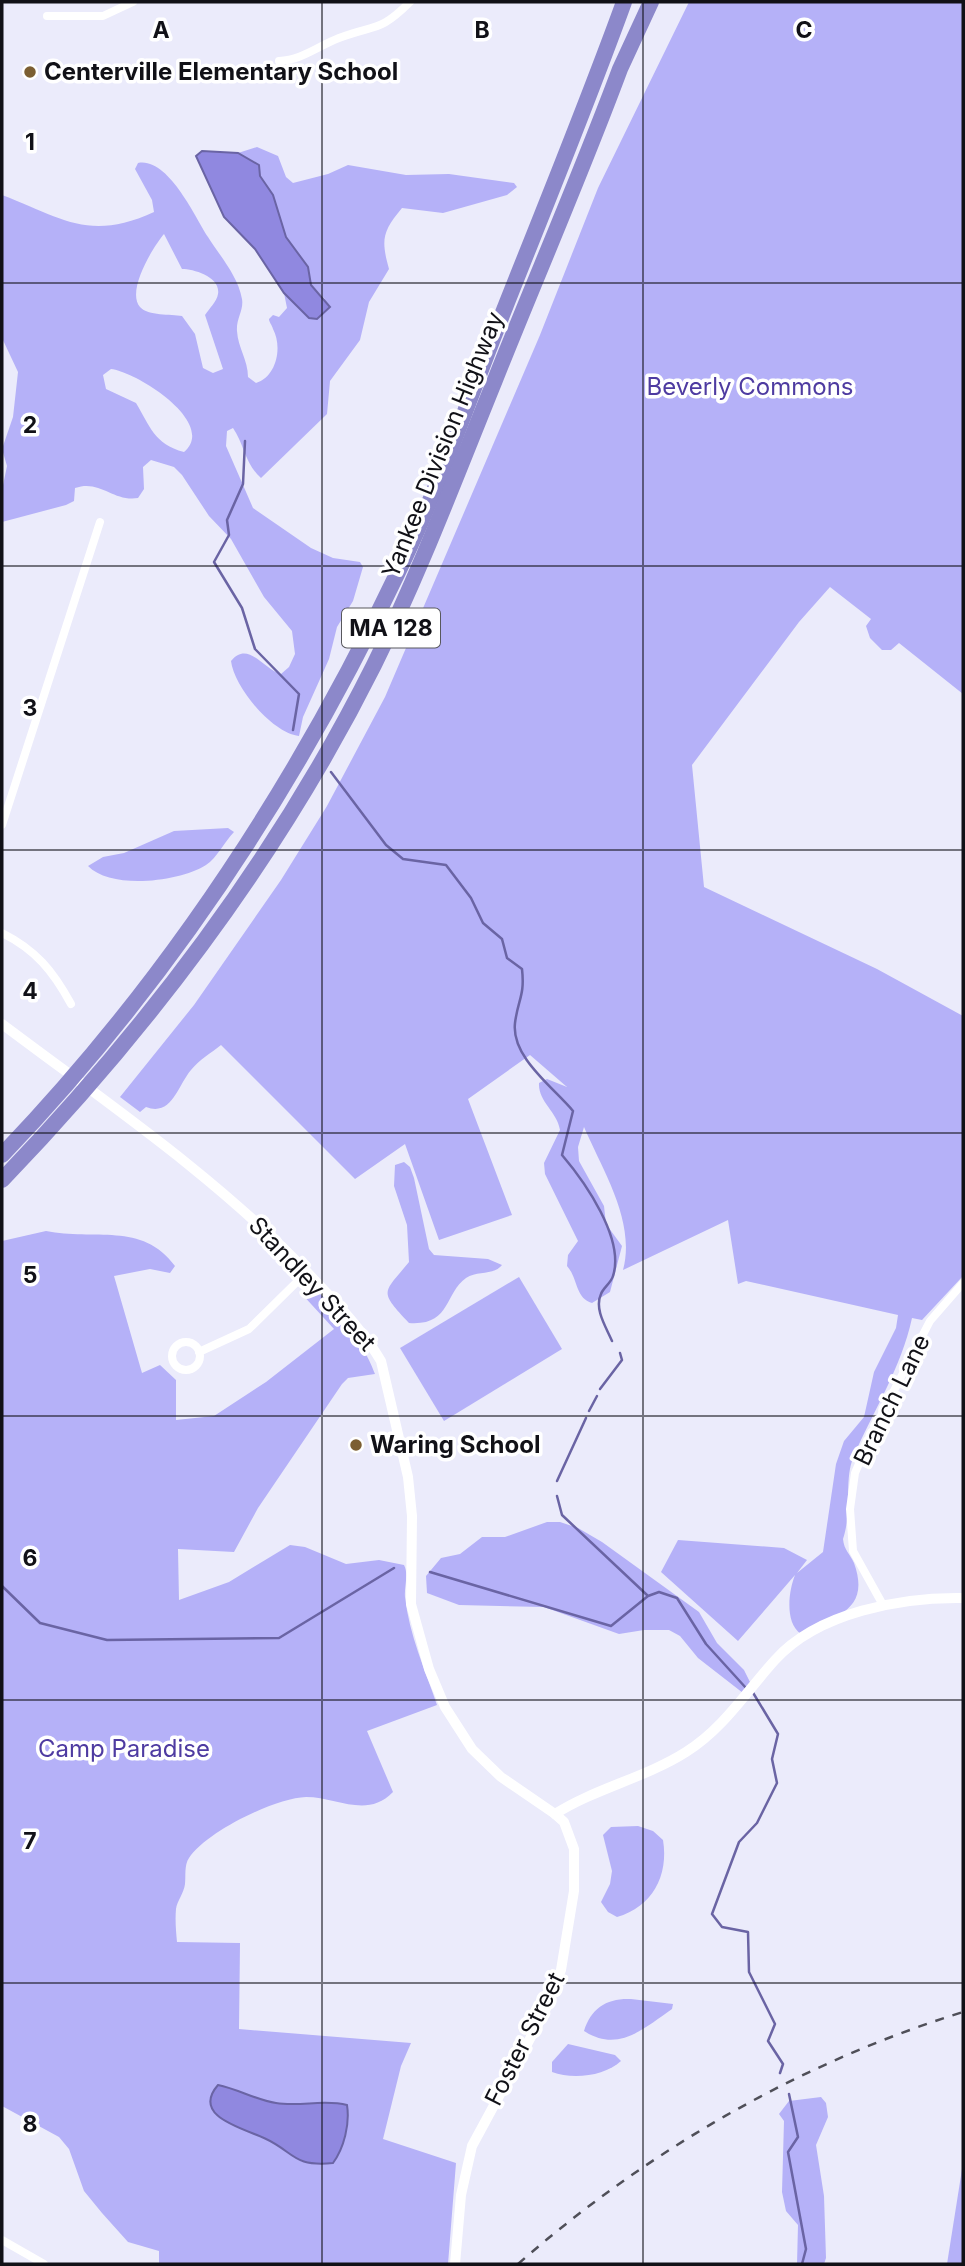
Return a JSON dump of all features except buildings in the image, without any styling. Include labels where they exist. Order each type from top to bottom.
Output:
[{"type":"highway","name":"Yankee Division Highway","points":[[2,1155],[54,1100],[153,980],[251,842],[329,707],[401,567],[624,2]]},
{"type":"highway","name":"Yankee Division Highway","points":[[2,1180],[64,1115],[178,976],[273,841],[348,713],[374,664],[436,527],[620,69],[651,2]]},
{"type":"street","points":[[47,16],[103,16],[133,2]]},
{"type":"street","points":[[279,61],[294,61],[340,37],[377,29],[410,2]]},
{"type":"street","points":[[2,824],[100,522]]},
{"type":"street","points":[[2,933],[34,950],[47,963],[71,1004]]},
{"type":"street","name":"Standley Street","points":[[2,1024],[209,1180],[273,1236],[360,1329],[381,1361],[411,1497],[411,1604],[425,1657],[445,1707],[456,1727],[485,1764],[555,1814]]},
{"type":"street","points":[[200,1352],[249,1329],[307,1272]]},
{"type":"street","name":"Branch Lane","points":[[883,1605],[853,1551],[850,1509],[855,1473],[872,1433],[930,1321],[963,1283]]},
{"type":"street","points":[[555,1814],[576,1801],[688,1751],[751,1689],[775,1660],[800,1640],[841,1619],[883,1605],[910,1599],[963,1598]]},
{"type":"street","name":"Foster Street","points":[[455,2264],[463,2182],[472,2146],[545,2011],[556,1986],[567,1948],[575,1871],[574,1849],[564,1822],[555,1814]]},
{"type":"street","points":[[2,2240],[44,2264]]},
{"type":"green space","name":"Beverly Commons","points":[[689,2],[963,2],[963,694],[899,643],[891,650],[882,650],[870,638],[866,626],[871,619],[830,587],[799,622],[692,765],[704,887],[877,969],[963,1016],[963,1276],[922,1320],[912,1318],[894,1372],[853,1458],[843,1539],[858,1579],[858,1591],[854,1601],[838,1616],[801,1634],[792,1622],[789,1606],[795,1575],[738,1641],[661,1572],[678,1540],[784,1548],[807,1560],[797,1573],[823,1552],[836,1464],[844,1441],[864,1417],[874,1372],[896,1328],[898,1315],[746,1281],[738,1284],[728,1220],[623,1270],[626,1252],[621,1215],[616,1197],[584,1127],[578,1147],[579,1161],[604,1206],[606,1224],[622,1246],[610,1292],[592,1303],[586,1300],[567,1266],[568,1255],[578,1241],[545,1174],[544,1163],[560,1130],[541,1096],[539,1083],[547,1079],[567,1087],[530,1055],[468,1099],[512,1215],[439,1240],[405,1144],[355,1179],[221,1045],[194,1066],[173,1098],[162,1108],[146,1107],[140,1112],[120,1097],[194,1005],[281,880],[327,806],[385,697],[540,335],[598,188]]},
{"type":"green space","points":[[257,147],[278,156],[286,177],[293,183],[328,174],[348,165],[406,175],[449,174],[514,183],[517,187],[507,195],[443,213],[402,208],[390,224],[385,237],[389,269],[369,302],[360,340],[330,381],[327,414],[261,478],[251,467],[233,428],[227,431],[226,446],[253,508],[311,548],[333,558],[360,562],[363,567],[353,601],[337,627],[329,659],[303,717],[299,736],[277,727],[256,707],[239,683],[231,661],[243,653],[281,674],[289,667],[295,654],[292,631],[264,597],[231,539],[209,516],[174,467],[151,460],[143,467],[144,489],[138,498],[121,497],[99,488],[84,486],[75,488],[74,501],[66,505],[2,522],[2,490],[7,466],[2,449],[13,417],[18,372],[2,338],[2,195],[76,223],[111,225],[154,212],[152,200],[135,169],[138,163],[160,169],[188,203],[237,282],[242,303],[237,327],[238,337],[248,377],[256,383],[268,375],[276,361],[276,337],[269,319],[273,315],[279,317],[287,308],[284,293],[300,309],[325,299],[311,285],[311,280],[286,237],[273,195],[260,176],[259,165],[238,153]],"holes":[[[164,234],[182,269],[206,275],[218,288],[216,299],[205,315],[223,369],[213,373],[203,368],[195,334],[182,316],[148,312],[140,307],[137,300],[136,291],[143,269]],[[111,369],[138,379],[170,401],[183,414],[191,427],[192,440],[184,452],[159,439],[136,403],[106,389],[103,375]]]},
{"type":"green space","points":[[228,828],[234,832],[210,862],[179,876],[128,881],[99,874],[88,866],[103,857],[124,853],[174,831]]},
{"type":"green space","points":[[404,1162],[410,1167],[414,1178],[429,1249],[434,1255],[488,1259],[502,1265],[494,1271],[466,1278],[440,1314],[423,1323],[409,1323],[392,1304],[388,1292],[409,1262],[407,1225],[394,1186],[395,1165]]},
{"type":"green space","name":"Camp Paradise","points":[[46,1231],[132,1238],[148,1243],[162,1252],[175,1266],[170,1273],[150,1269],[114,1276],[142,1373],[160,1365],[176,1380],[176,1420],[214,1416],[266,1382],[334,1329],[300,1292],[306,1288],[316,1291],[337,1310],[365,1351],[375,1374],[348,1378],[342,1384],[258,1508],[234,1552],[178,1549],[179,1600],[229,1582],[290,1545],[305,1547],[346,1564],[379,1560],[404,1565],[405,1597],[410,1625],[437,1705],[367,1731],[393,1792],[383,1800],[373,1804],[351,1805],[306,1797],[277,1803],[242,1818],[198,1848],[186,1864],[184,1887],[176,1909],[176,1934],[177,1942],[240,1943],[239,2029],[411,2043],[401,2066],[383,2139],[456,2163],[448,2264],[159,2264],[159,2251],[128,2242],[84,2191],[69,2149],[59,2137],[2,2106],[2,1241]]},
{"type":"green space","points":[[519,1277],[562,1349],[444,1421],[400,1348]]},
{"type":"green space","points":[[547,1522],[560,1522],[578,1528],[602,1542],[699,1612],[717,1643],[744,1670],[751,1684],[743,1693],[698,1658],[680,1636],[669,1630],[619,1634],[544,1607],[459,1605],[427,1593],[426,1576],[441,1558],[460,1554],[482,1537],[505,1537]]},
{"type":"green space","points":[[638,1826],[653,1831],[663,1840],[663,1866],[649,1898],[640,1906],[617,1917],[608,1912],[601,1902],[610,1884],[612,1871],[603,1835],[611,1827]]},
{"type":"green space","points":[[615,2000],[673,2004],[672,2009],[630,2036],[608,2040],[584,2031],[591,2016],[601,2006]]},
{"type":"green space","points":[[568,2044],[615,2055],[621,2061],[606,2070],[588,2075],[569,2076],[552,2072],[552,2062]]},
{"type":"green space","points":[[821,2097],[826,2103],[828,2117],[816,2145],[824,2196],[826,2258],[824,2264],[797,2264],[798,2225],[786,2211],[782,2192],[784,2121],[779,2114],[789,2101]]},
{"type":"green space","points":[[963,2163],[963,2264],[947,2264]]},
{"type":"shaded area","points":[[202,151],[238,153],[259,165],[260,176],[273,195],[286,237],[308,267],[311,285],[330,307],[317,319],[309,318],[284,293],[255,249],[224,217],[196,156]]},
{"type":"shaded area","points":[[218,2085],[276,2103],[347,2105],[347,2128],[337,2157],[333,2163],[301,2161],[274,2143],[223,2119],[215,2113],[211,2105],[211,2096]]},
{"type":"waterway","points":[[245,441],[243,484],[227,520],[229,535],[214,562],[242,608],[255,649],[299,694],[293,730]]},
{"type":"waterway","points":[[331,772],[386,845],[403,859],[446,865],[471,898],[483,923],[502,939],[507,958],[522,969],[523,985],[515,1023],[516,1036],[520,1048],[535,1071],[573,1111],[562,1155],[601,1212],[613,1245],[613,1276],[599,1300],[602,1318],[612,1341]]},
{"type":"waterway","points":[[600,1389],[622,1360],[620,1353]]},
{"type":"waterway","points":[[589,1411],[597,1396]]},
{"type":"waterway","points":[[557,1481],[586,1418]]},
{"type":"waterway","points":[[557,1496],[562,1515],[647,1595]]},
{"type":"waterway","points":[[2,1586],[40,1623],[107,1640],[279,1638],[394,1568]]},
{"type":"waterway","points":[[430,1572],[611,1626],[648,1596],[659,1592],[677,1598],[706,1644],[746,1688]]},
{"type":"waterway","points":[[752,1691],[778,1734],[772,1759],[777,1783],[757,1823],[739,1842],[712,1914],[722,1927],[748,1932],[749,1972],[775,2024],[768,2041],[783,2064],[780,2073]]},
{"type":"waterway","points":[[789,2094],[798,2137],[788,2152],[806,2249],[802,2264]]},
{"type":"railway","points":[[518,2264],[619,2184],[727,2115],[842,2057],[963,2012]]},
{"type":"place","name":"Centerville Elementary School","points":[[30,72]]},
{"type":"place","name":"Waring School","points":[[356,1445]]}]
